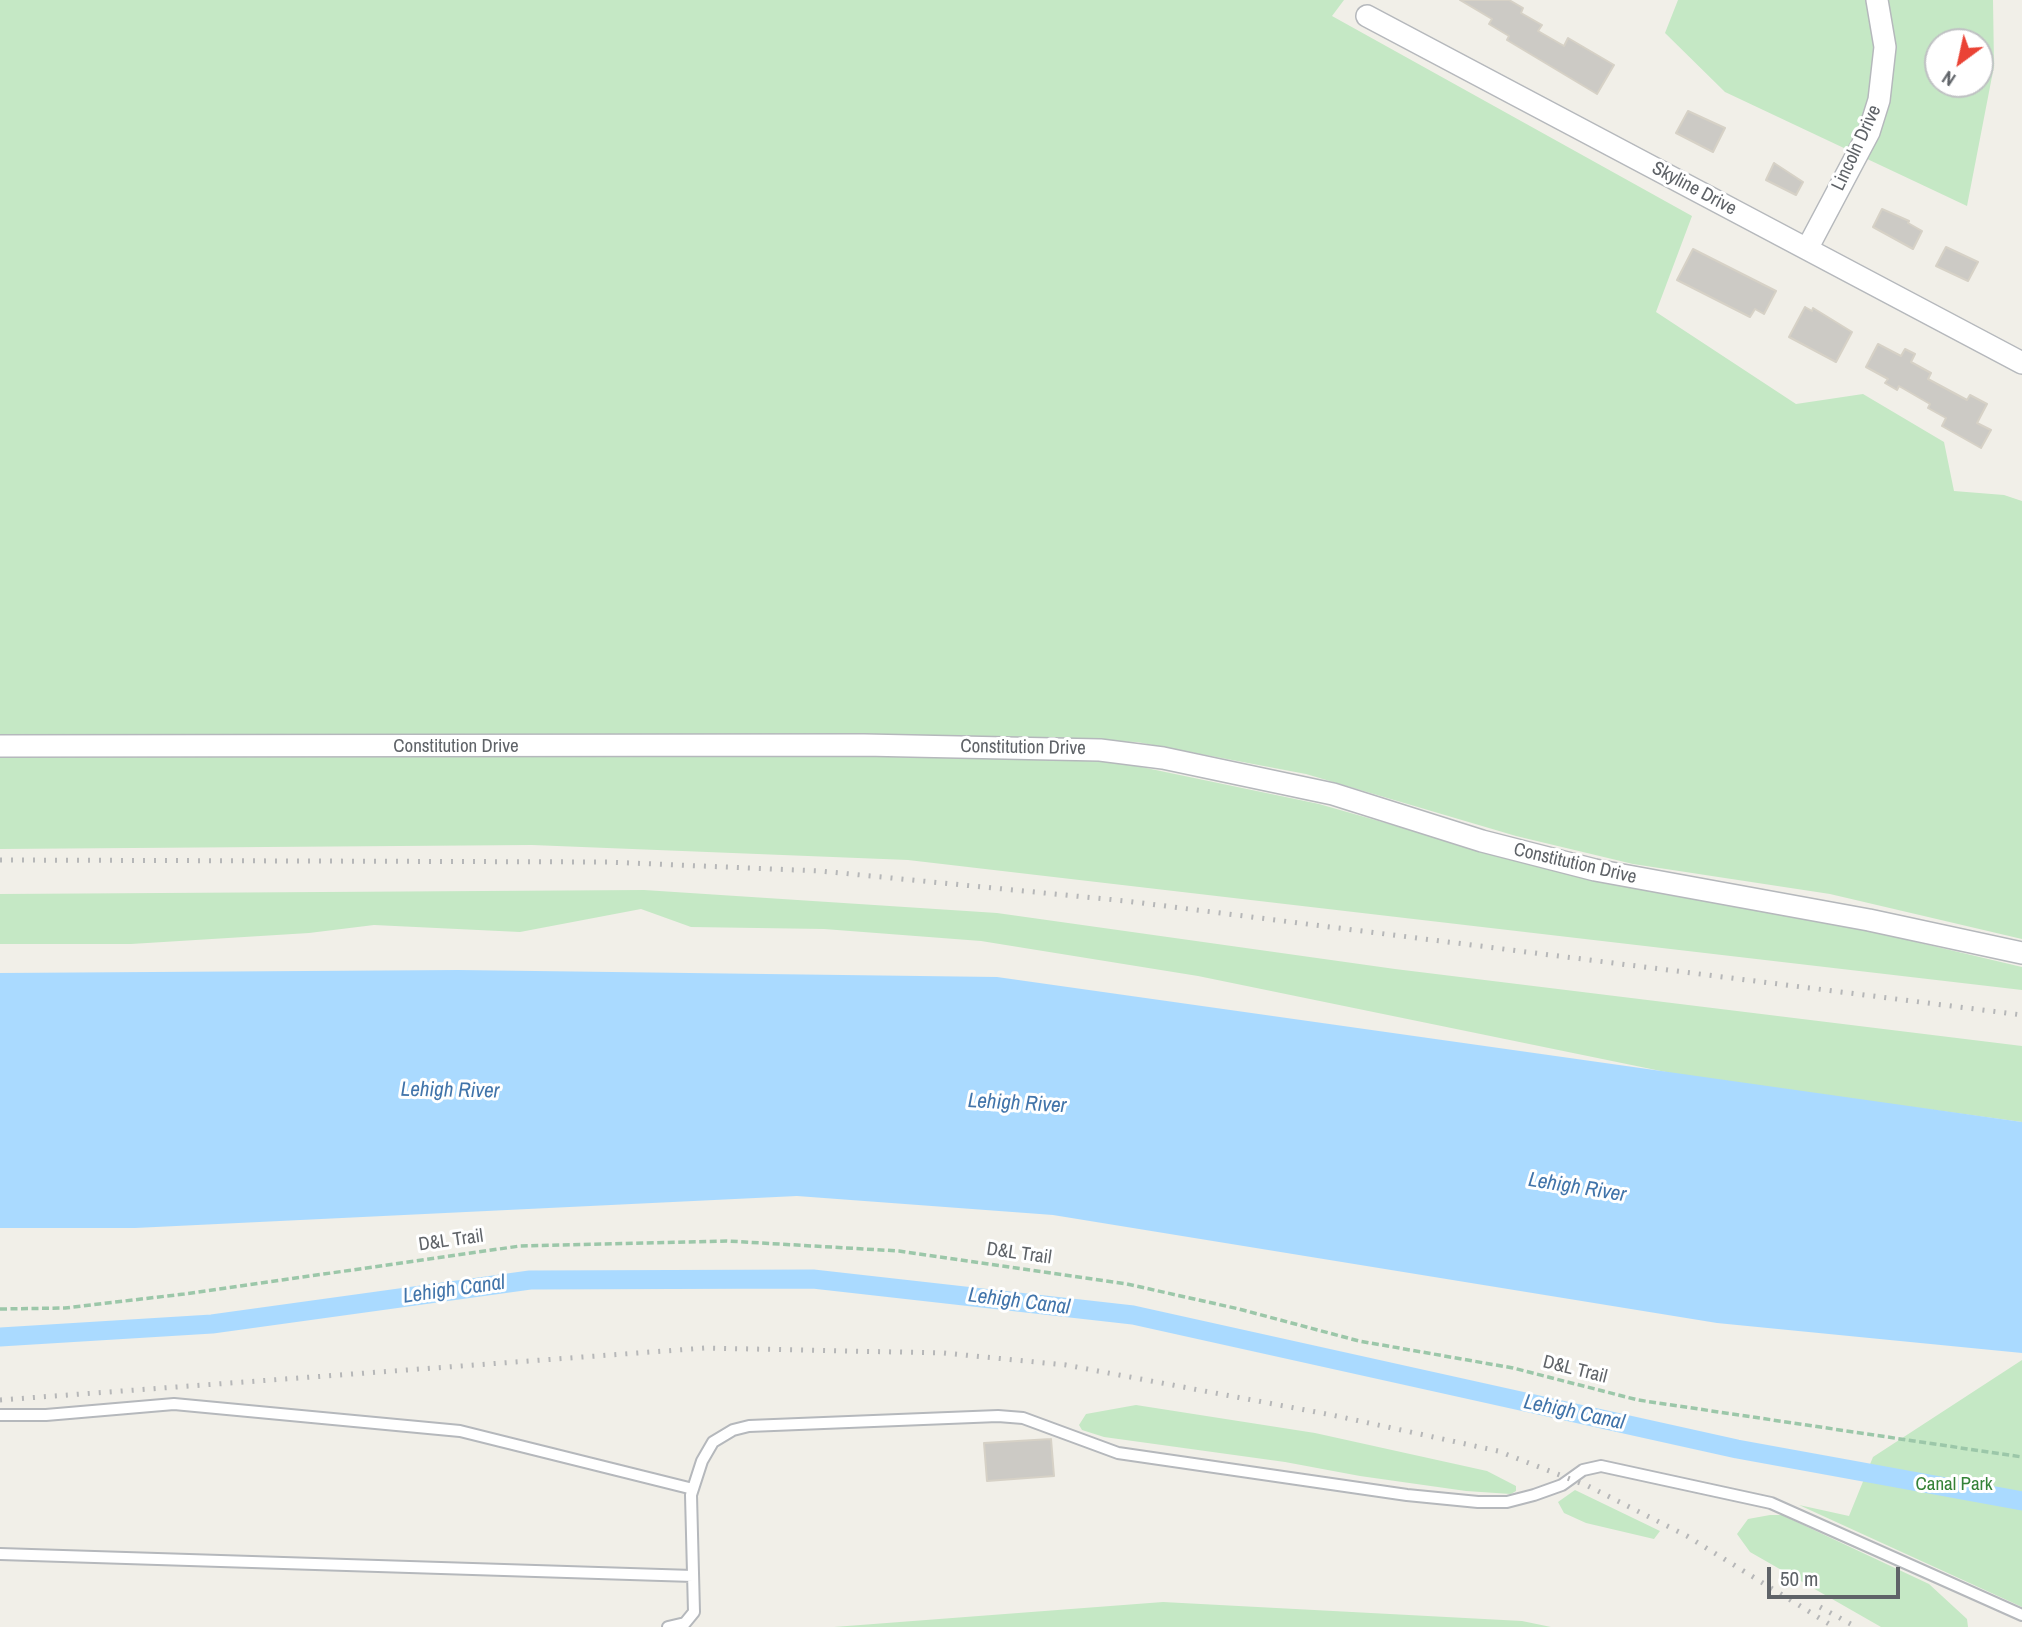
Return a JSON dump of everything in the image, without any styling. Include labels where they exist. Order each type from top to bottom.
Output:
[{"type":"street","name":"Lincoln Drive","points":[[1807,249],[1868,132],[1879,100],[1885,47],[1877,0]]},
{"type":"street","name":"Skyline Drive","points":[[1367,16],[2022,363]]},
{"type":"street","name":"Constitution Drive","points":[[0,746],[877,745],[1100,750],[1163,758],[1333,794],[1482,841],[1595,870],[1869,920],[2022,953]]},
{"type":"lane","points":[[0,1415],[46,1415],[174,1404],[460,1431],[693,1489]]},
{"type":"lane","points":[[668,1627],[685,1623],[694,1612],[693,1489],[702,1461],[713,1442],[733,1430],[749,1426],[998,1416],[1023,1418],[1118,1453],[1407,1495],[1478,1502],[1507,1502],[1534,1495],[1562,1485],[1583,1470],[1601,1466],[1771,1503],[2022,1615]]},
{"type":"lane","points":[[0,1554],[693,1576]]},
{"type":"path","name":"D&L Trail","points":[[0,1309],[65,1308],[184,1294],[520,1246],[727,1241],[899,1251],[1127,1284],[1239,1309],[1359,1341],[1513,1368],[1638,1400],[2022,1457]]},
{"type":"green space","points":[[0,0],[1344,0],[1332,16],[1692,216],[1656,312],[1796,404],[1863,394],[1944,442],[1954,491],[2004,495],[2022,501],[2022,939],[1830,894],[1633,864],[1516,836],[1306,774],[1137,742],[881,735],[136,737],[0,734]]},
{"type":"green space","points":[[1678,0],[1993,0],[1993,28],[1924,28],[1924,98],[1988,98],[1967,206],[1725,92],[1665,33]]},
{"type":"green space","points":[[0,754],[1098,758],[1319,804],[1470,847],[1840,924],[2022,967],[2022,990],[908,860],[532,845],[0,849]]},
{"type":"green space","points":[[644,890],[997,913],[1395,969],[2022,1046],[2022,1122],[1690,1077],[1198,976],[981,941],[824,929],[691,927],[641,909],[520,932],[374,925],[309,933],[131,944],[0,944],[0,894]]},
{"type":"green space","name":"Canal Park","points":[[2022,1360],[2022,1607],[1799,1505],[1849,1516],[1873,1457]]},
{"type":"green space","points":[[1136,1405],[1315,1433],[1487,1471],[1516,1486],[1516,1491],[1511,1494],[1466,1491],[1360,1476],[1285,1462],[1104,1437],[1082,1430],[1079,1425],[1086,1414]]},
{"type":"green space","points":[[1575,1490],[1660,1531],[1654,1539],[1586,1523],[1564,1513],[1558,1502]]},
{"type":"green space","points":[[1782,1515],[1929,1584],[1967,1619],[1968,1627],[1881,1627],[1750,1552],[1737,1534],[1748,1519]]},
{"type":"green space","points":[[1163,1602],[1522,1621],[1551,1627],[834,1627]]},
{"type":"water","name":"Lehigh River","points":[[458,970],[997,977],[2022,1122],[2022,1353],[1717,1323],[1053,1215],[797,1196],[135,1228],[0,1228],[0,973]]},
{"type":"building","points":[[1460,0],[1509,0],[1523,8],[1521,13],[1542,25],[1538,31],[1564,46],[1568,38],[1614,65],[1597,94],[1507,40],[1509,36],[1489,24],[1492,19]]},
{"type":"building","points":[[1688,111],[1725,128],[1713,152],[1676,133]]},
{"type":"building","points":[[1774,163],[1803,182],[1796,195],[1766,180]]},
{"type":"building","points":[[1882,209],[1909,221],[1908,223],[1922,231],[1913,249],[1873,227]]},
{"type":"building","points":[[1946,247],[1978,262],[1968,281],[1936,266]]},
{"type":"building","points":[[1693,249],[1776,291],[1764,314],[1755,309],[1750,317],[1677,280]]},
{"type":"building","points":[[1805,307],[1812,311],[1813,308],[1852,332],[1836,362],[1789,337]]},
{"type":"building","points":[[1878,344],[1901,356],[1905,349],[1915,354],[1911,362],[1931,373],[1928,379],[1967,400],[1970,395],[1987,404],[1977,423],[1991,430],[1981,448],[1942,426],[1946,418],[1928,408],[1930,404],[1899,386],[1897,390],[1885,383],[1888,379],[1866,367]]},
{"type":"building","points":[[1051,1439],[1054,1476],[987,1481],[984,1443]]},
{"type":"waterway","name":"Lehigh Canal","points":[[0,1337],[212,1324],[530,1280],[813,1279],[1133,1315],[1737,1449],[2022,1501]]},
{"type":"railway","points":[[0,860],[607,862],[820,871],[1126,901],[2022,1015]]},
{"type":"railway","points":[[0,1400],[705,1348],[944,1353],[1066,1365],[1332,1415],[1498,1451],[1588,1486],[1687,1536],[1834,1627]]},
{"type":"railway","points":[[1820,1607],[1856,1627]]}]
